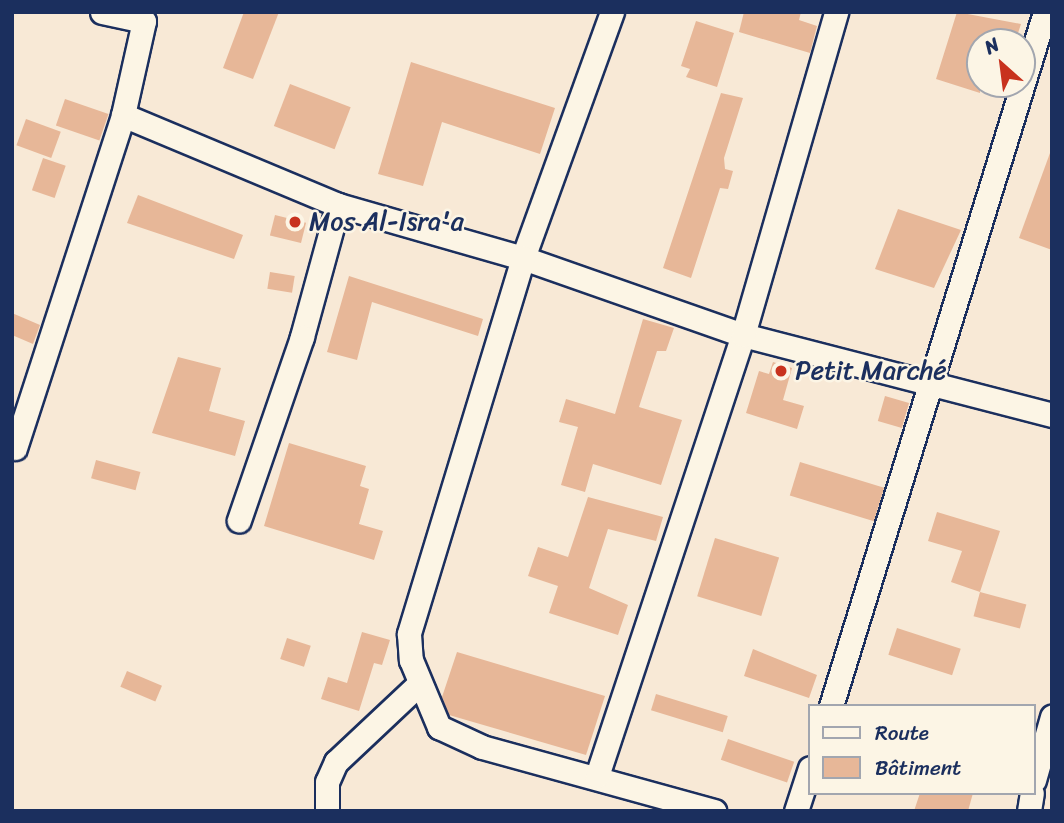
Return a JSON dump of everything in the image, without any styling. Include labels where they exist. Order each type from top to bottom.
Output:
[{"type":"street","points":[[15,448],[123,115],[146,16],[102,12]]},
{"type":"street","points":[[612,12],[523,258],[416,601],[409,634],[419,684],[439,727],[453,738],[597,776],[714,811]]},
{"type":"street","points":[[597,776],[743,335],[836,12]]},
{"type":"street","points":[[832,704],[1045,12]]},
{"type":"street","points":[[123,115],[338,205],[523,258],[743,335],[1052,415]]},
{"type":"street","points":[[239,520],[302,337],[338,205]]},
{"type":"street","points":[[327,811],[327,782],[336,762],[419,684]]},
{"type":"street","points":[[1036,773],[1052,717]]},
{"type":"street","points":[[796,811],[808,774]]},
{"type":"building","points":[[244,12],[279,12],[253,79],[223,68]]},
{"type":"building","points":[[744,12],[801,12],[799,20],[817,26],[810,53],[739,32]]},
{"type":"building","points":[[957,12],[1021,24],[1020,28],[966,28],[966,89],[936,79]]},
{"type":"building","points":[[696,21],[734,33],[717,87],[686,77],[690,69],[681,66]]},
{"type":"building","points":[[411,62],[555,108],[540,154],[442,122],[423,186],[378,174]]},
{"type":"building","points":[[290,84],[351,107],[335,149],[274,126]]},
{"type":"building","points":[[721,93],[743,98],[724,158],[725,169],[733,171],[728,189],[720,188],[691,278],[663,268]]},
{"type":"building","points":[[65,99],[108,114],[99,140],[56,125]]},
{"type":"building","points":[[26,119],[61,132],[51,158],[16,145]]},
{"type":"building","points":[[1052,153],[1052,250],[1019,238]]},
{"type":"building","points":[[43,158],[66,166],[55,198],[32,190]]},
{"type":"building","points":[[138,195],[243,235],[234,259],[127,223]]},
{"type":"building","points":[[898,209],[961,230],[934,288],[875,269]]},
{"type":"building","points":[[275,215],[306,223],[301,243],[270,235]]},
{"type":"building","points":[[270,272],[295,276],[292,293],[267,289]]},
{"type":"building","points":[[349,276],[483,319],[478,336],[372,302],[357,360],[327,352]]},
{"type":"building","points":[[12,313],[40,325],[33,344],[12,335]]},
{"type":"building","points":[[643,319],[674,328],[666,351],[657,351],[639,407],[682,420],[661,485],[593,464],[585,492],[561,485],[578,427],[559,422],[566,399],[615,414]]},
{"type":"building","points":[[178,357],[221,368],[209,411],[245,421],[235,456],[152,433]]},
{"type":"building","points":[[773,362],[792,368],[783,400],[804,406],[797,429],[746,413],[759,371],[769,374]]},
{"type":"building","points":[[885,396],[909,403],[902,428],[878,421]]},
{"type":"building","points":[[289,443],[366,466],[360,486],[369,489],[359,524],[383,531],[374,560],[264,526]]},
{"type":"building","points":[[96,460],[140,472],[136,490],[91,478]]},
{"type":"building","points":[[800,462],[884,488],[874,521],[790,495]]},
{"type":"building","points":[[588,497],[663,517],[656,541],[608,529],[589,588],[628,605],[618,635],[549,613],[558,586],[528,576],[538,547],[568,557]]},
{"type":"building","points":[[937,512],[1000,531],[980,592],[951,582],[962,551],[928,541]]},
{"type":"building","points":[[715,538],[779,558],[761,616],[697,596]]},
{"type":"building","points":[[980,592],[1026,604],[1020,629],[974,616]]},
{"type":"building","points":[[897,628],[961,649],[952,675],[888,655]]},
{"type":"building","points":[[362,632],[390,640],[382,665],[374,663],[359,711],[321,699],[328,677],[347,683]]},
{"type":"building","points":[[287,638],[311,646],[304,667],[280,659]]},
{"type":"building","points":[[753,649],[817,675],[809,698],[744,676]]},
{"type":"building","points":[[457,652],[605,696],[586,755],[449,715],[442,697]]},
{"type":"building","points":[[127,671],[162,686],[155,701],[120,687]]},
{"type":"building","points":[[656,694],[728,716],[723,732],[651,710]]},
{"type":"building","points":[[728,739],[794,762],[787,783],[721,760]]},
{"type":"building","points":[[919,795],[972,795],[968,811],[914,811]]},
{"type":"place","name":"Mos Al-Isra'a","points":[[295,222]]},
{"type":"place","name":"Petit Marché","points":[[781,371]]}]
